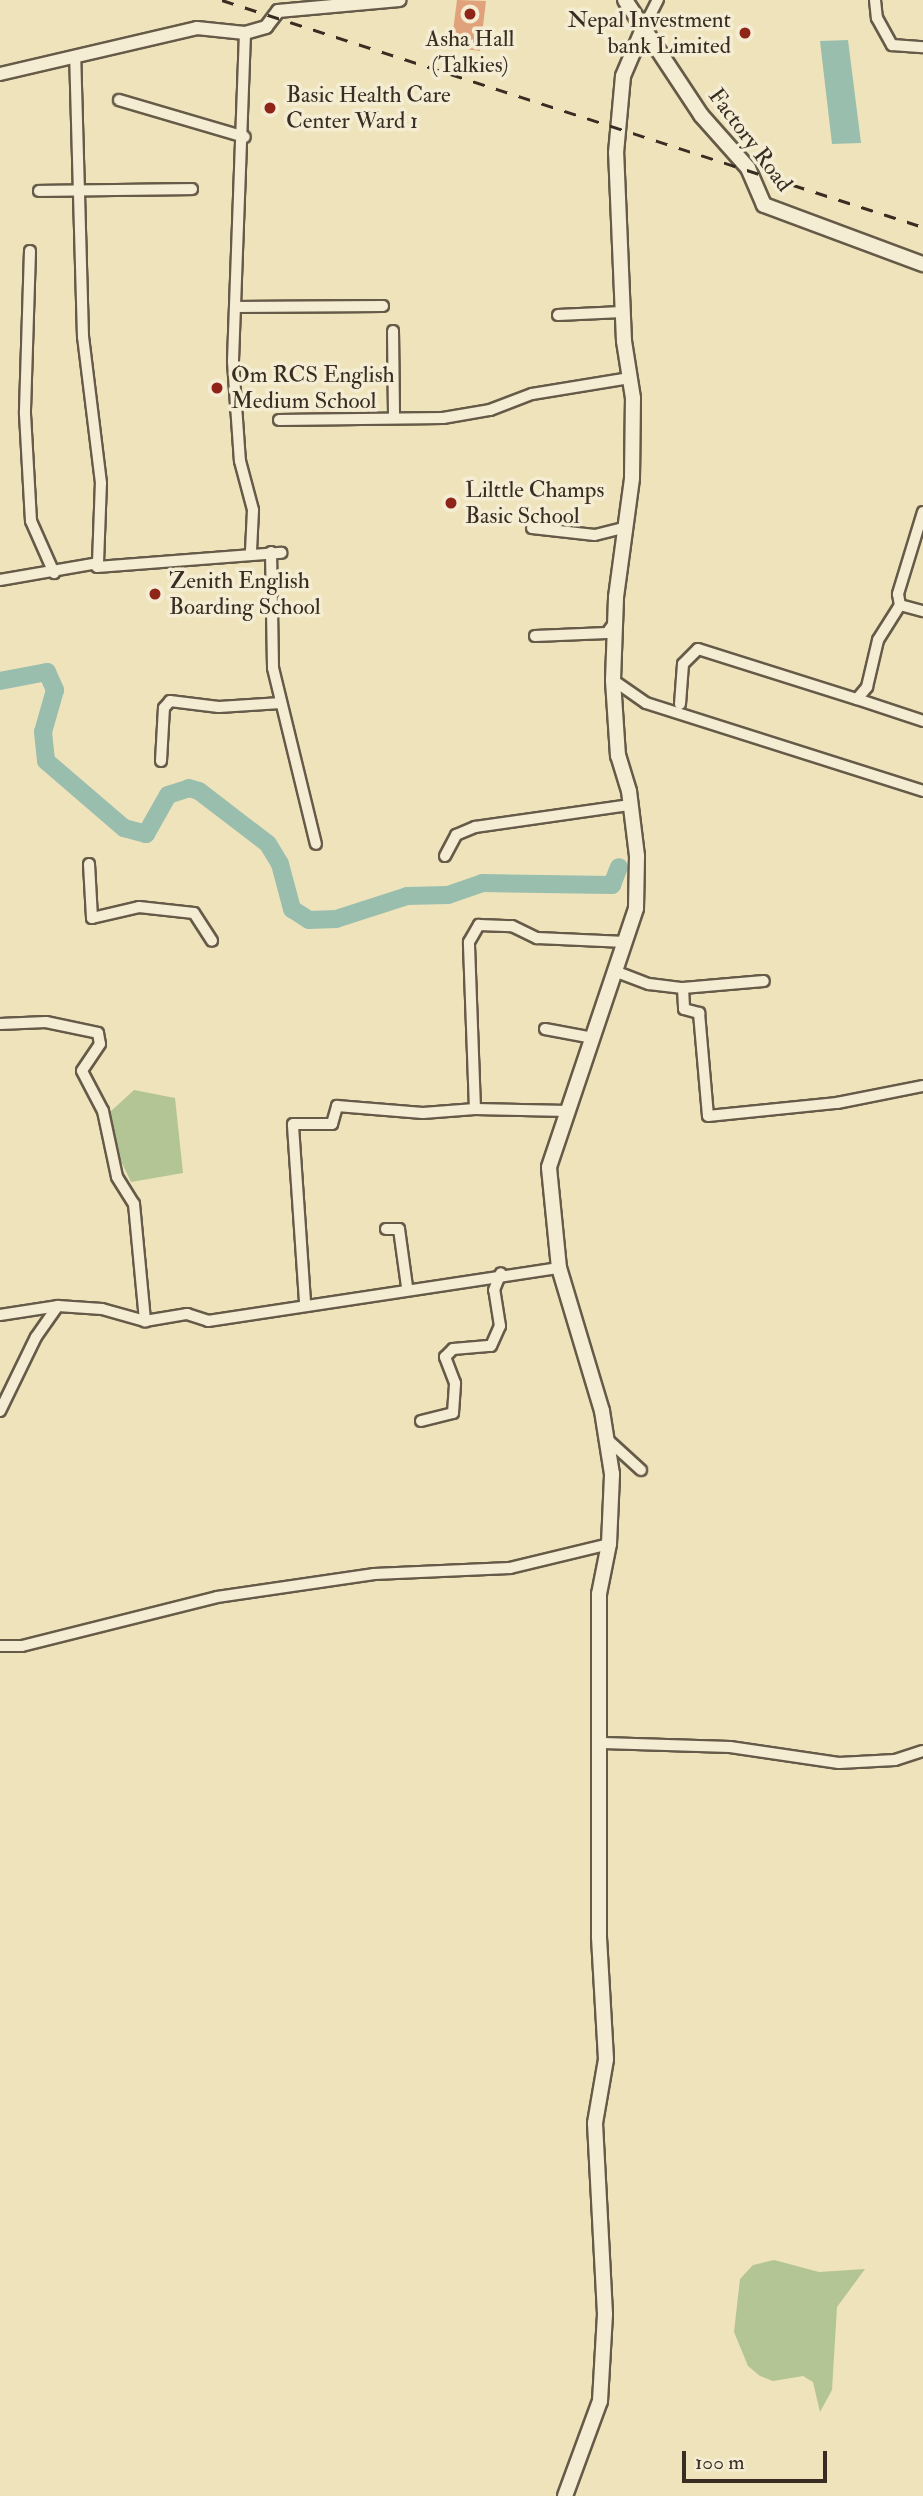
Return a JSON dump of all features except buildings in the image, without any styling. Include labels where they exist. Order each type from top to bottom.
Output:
[{"type":"main road","name":"Factory Road","points":[[625,0],[701,116],[748,168],[764,205],[923,264]]},
{"type":"main road","points":[[565,2496],[600,2401],[603,2339],[595,2123],[606,2059],[599,1924],[603,1743],[599,1594],[609,1544],[612,1474],[607,1439],[559,1268],[550,1167],[617,972],[636,908],[630,805],[618,756],[613,680],[615,622],[632,478],[630,378],[622,312],[617,128],[623,76],[643,29]]},
{"type":"street","points":[[0,74],[197,28],[245,33],[266,27],[277,6],[400,0]]},
{"type":"street","points":[[643,29],[658,0]]},
{"type":"street","points":[[875,0],[877,18],[892,45],[923,47]]},
{"type":"street","points":[[245,33],[245,137],[235,307],[234,386],[240,461],[254,510],[251,551]]},
{"type":"street","points":[[75,57],[83,190],[83,337],[101,483],[97,567]]},
{"type":"street","points":[[119,100],[245,137]]},
{"type":"street","points":[[39,191],[192,189]]},
{"type":"street","points":[[30,251],[25,414],[31,521],[54,573]]},
{"type":"street","points":[[235,307],[383,306]]},
{"type":"street","points":[[558,315],[622,312]]},
{"type":"street","points":[[393,331],[394,415]]},
{"type":"street","points":[[279,420],[394,415],[455,416],[491,410],[532,394],[630,378]]},
{"type":"street","points":[[857,699],[867,687],[878,640],[900,605],[898,594],[923,512]]},
{"type":"street","points":[[532,528],[595,535],[626,527]]},
{"type":"street","points":[[0,580],[251,551],[276,552],[273,668],[316,844]]},
{"type":"street","points":[[900,605],[923,611]]},
{"type":"street","points":[[535,636],[607,633],[615,622]]},
{"type":"street","points":[[680,704],[683,664],[698,649],[923,721]]},
{"type":"street","points":[[613,680],[646,704],[923,791]]},
{"type":"street","points":[[161,761],[164,708],[170,701],[219,707],[281,703]]},
{"type":"street","points":[[444,856],[456,835],[475,827],[630,805]]},
{"type":"street","points":[[89,864],[92,918],[139,907],[194,913],[212,941]]},
{"type":"street","points":[[475,1109],[469,942],[479,925],[512,926],[537,938],[626,942]]},
{"type":"street","points":[[617,972],[649,984],[683,988],[764,981]]},
{"type":"street","points":[[683,988],[684,1009],[699,1013],[708,1116],[837,1103],[923,1086]]},
{"type":"street","points":[[0,1024],[46,1022],[98,1033],[100,1044],[82,1071],[103,1111],[117,1177],[134,1204],[145,1321]]},
{"type":"street","points":[[545,1029],[593,1038]]},
{"type":"street","points":[[305,1302],[293,1124],[332,1124],[337,1106],[423,1113],[475,1109],[568,1111]]},
{"type":"street","points":[[386,1229],[399,1229],[407,1287]]},
{"type":"street","points":[[0,1315],[58,1306],[102,1309],[145,1321],[187,1314],[208,1321],[231,1319],[305,1302],[501,1273],[559,1268]]},
{"type":"street","points":[[421,1422],[453,1413],[455,1383],[445,1357],[453,1349],[491,1346],[500,1325],[494,1290],[501,1273]]},
{"type":"street","points":[[0,1410],[36,1338],[58,1306]]},
{"type":"street","points":[[607,1439],[641,1470]]},
{"type":"street","points":[[0,1646],[22,1646],[217,1597],[374,1574],[510,1568],[609,1544]]},
{"type":"street","points":[[603,1743],[641,1747],[730,1747],[839,1763],[895,1760],[923,1751]]},
{"type":"shaded area","points":[[848,40],[861,143],[832,144],[820,41]]},
{"type":"shaded area","points":[[134,1090],[175,1098],[183,1173],[131,1182],[109,1136],[109,1113]]},
{"type":"shaded area","points":[[774,2260],[819,2272],[865,2269],[837,2307],[832,2390],[820,2412],[813,2382],[803,2376],[773,2381],[760,2376],[748,2366],[734,2332],[740,2279],[753,2265]]},
{"type":"waterway","points":[[0,681],[47,672],[55,690],[43,732],[46,761],[124,828],[146,834],[168,795],[189,788],[199,791],[268,844],[280,864],[292,909],[309,920],[336,919],[407,896],[448,895],[482,883],[612,885],[619,867]]},
{"type":"railway","points":[[222,0],[923,227]]},
{"type":"place","name":"Asha Hall (Talkies)","points":[[470,14]]},
{"type":"place","name":"Nepal Investment bank Limited","points":[[745,33]]},
{"type":"place","name":"Basic Health Care Center Ward 1","points":[[270,108]]},
{"type":"place","name":"Om RCS English Medium School","points":[[217,388]]},
{"type":"place","name":"Lilttle Champs Basic School","points":[[451,503]]},
{"type":"place","name":"Zenith English Boarding School","points":[[155,594]]}]
